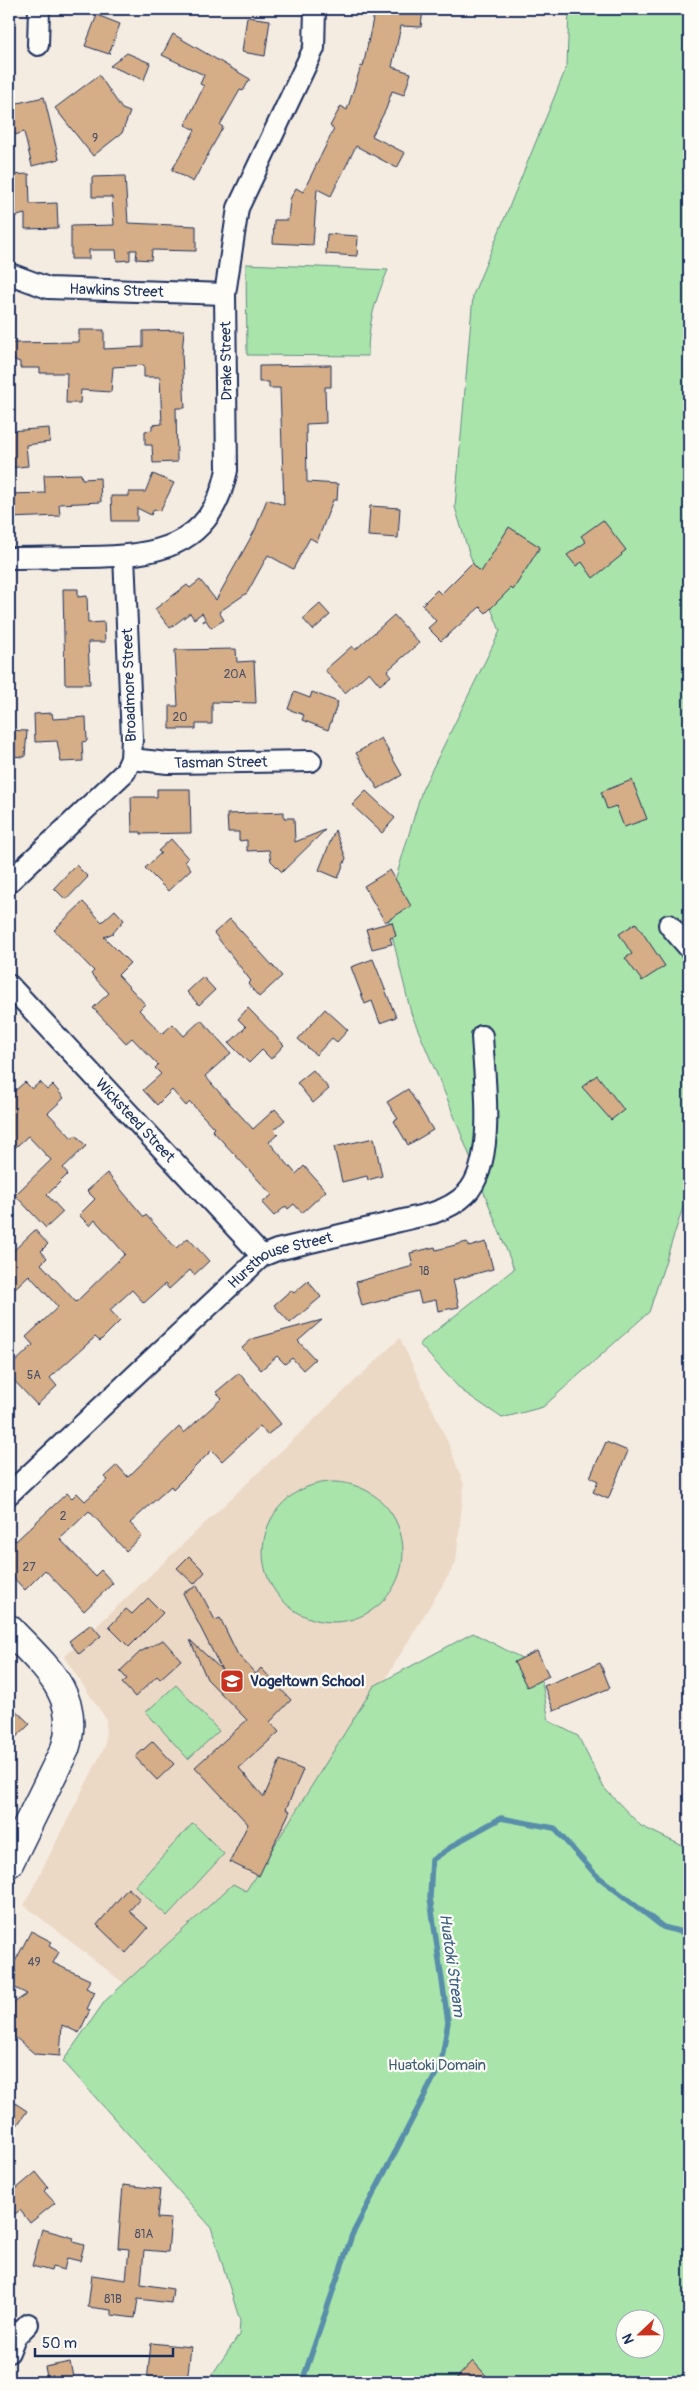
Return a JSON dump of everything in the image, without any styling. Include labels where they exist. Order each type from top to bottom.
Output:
[{"type":"main road","points":[[9,1629],[59,1684],[66,1699],[70,1728],[65,1749],[9,1863]]},
{"type":"street","points":[[38,45],[39,9]]},
{"type":"street","name":"Drake Street","points":[[9,558],[124,556],[150,552],[176,544],[194,532],[210,516],[222,494],[227,470],[225,294],[238,208],[314,48],[315,9]]},
{"type":"street","name":"Hawkins Street","points":[[10,274],[48,288],[225,294]]},
{"type":"street","name":"Broadmore Street","points":[[9,882],[105,793],[125,772],[131,759],[132,738],[124,556]]},
{"type":"street","name":"Tasman Street","points":[[131,759],[162,763],[311,761]]},
{"type":"street","points":[[669,925],[689,948]]},
{"type":"street","name":"Wicksteed Street","points":[[9,985],[262,1256]]},
{"type":"street","name":"Hursthouse Street","points":[[9,1494],[262,1256],[277,1250],[433,1213],[445,1209],[467,1193],[480,1168],[484,1144],[486,1120],[482,1036]]},
{"type":"street","points":[[9,2352],[15,2337],[28,2324]]},
{"type":"shaded area","name":"Vogeltown School","points":[[400,1338],[450,1447],[464,1485],[456,1563],[358,1724],[254,1885],[163,2014],[24,1905],[105,1746],[106,1719],[64,1657]]},
{"type":"green space","points":[[569,9],[689,9],[689,188],[687,220],[689,224],[689,1189],[649,1312],[543,1407],[502,1418],[461,1390],[419,1344],[514,1269],[449,1103],[411,1013],[386,911],[422,790],[500,631],[469,553],[455,507],[473,295],[567,66]]},
{"type":"green space","points":[[246,264],[388,270],[373,312],[369,333],[368,356],[247,355]]},
{"type":"green space","points":[[333,1482],[347,1483],[360,1487],[383,1502],[398,1525],[402,1538],[402,1566],[398,1579],[383,1602],[360,1617],[347,1621],[333,1622],[319,1621],[306,1617],[283,1602],[268,1579],[264,1566],[263,1552],[264,1538],[268,1525],[283,1502],[306,1487],[319,1483]]},
{"type":"green space","name":"Huatoki Domain","points":[[473,1633],[539,1667],[549,1721],[578,1736],[604,1788],[641,1826],[689,1849],[689,2382],[207,2382],[239,2335],[240,2321],[211,2227],[63,2061],[105,2001],[233,1884],[246,1891],[374,1686]]},
{"type":"green space","points":[[176,1685],[219,1731],[188,1759],[146,1712]]},
{"type":"green space","points":[[193,1823],[224,1854],[167,1916],[135,1886]]},
{"type":"building","points":[[375,9],[423,9],[421,27],[401,26],[392,67],[411,73],[404,95],[392,91],[386,109],[372,136],[405,153],[397,168],[356,146],[331,196],[317,189],[313,245],[273,243],[274,220],[288,220],[290,199],[296,188],[303,192],[334,129],[330,126],[341,106],[347,110],[361,66],[363,67]]},
{"type":"building","points":[[97,15],[120,24],[109,54],[85,46]]},
{"type":"building","points":[[247,17],[270,20],[265,56],[242,52]]},
{"type":"building","points":[[173,34],[250,79],[243,91],[240,90],[220,125],[223,127],[193,182],[172,170],[195,130],[185,125],[204,86],[200,84],[204,75],[162,55]]},
{"type":"building","points":[[127,53],[150,63],[144,80],[110,66]]},
{"type":"building","points":[[99,75],[122,109],[130,112],[122,133],[93,156],[55,108]]},
{"type":"building","points":[[44,97],[59,159],[32,166],[24,132],[9,137],[9,105]]},
{"type":"building","points":[[29,174],[30,204],[57,203],[58,228],[25,229],[25,214],[9,218],[9,175]]},
{"type":"building","points":[[125,176],[128,223],[196,226],[196,251],[152,250],[151,260],[136,259],[137,250],[130,250],[130,260],[117,261],[116,250],[89,250],[89,259],[71,259],[71,226],[114,225],[112,197],[92,197],[92,177]]},
{"type":"building","points":[[327,234],[358,236],[357,256],[326,254]]},
{"type":"building","points":[[79,330],[104,330],[104,349],[143,347],[143,331],[184,330],[182,354],[185,408],[176,408],[177,462],[153,463],[152,445],[145,445],[145,431],[152,430],[152,425],[162,424],[160,377],[144,377],[144,365],[113,367],[111,392],[81,390],[80,403],[66,403],[67,373],[40,373],[40,368],[20,368],[20,362],[9,358],[9,343],[79,342]]},
{"type":"building","points":[[331,365],[331,387],[325,387],[326,423],[306,424],[307,482],[338,484],[337,500],[333,500],[317,542],[310,538],[293,569],[268,555],[247,593],[219,612],[224,620],[211,628],[206,620],[203,622],[205,618],[202,613],[194,619],[190,613],[170,628],[155,609],[187,585],[190,588],[200,580],[216,600],[255,530],[267,499],[284,505],[280,388],[269,388],[269,382],[259,382],[259,366]]},
{"type":"building","points":[[49,428],[50,442],[26,445],[28,466],[9,468],[9,431]]},
{"type":"building","points":[[81,474],[82,479],[100,478],[101,502],[59,504],[60,516],[9,518],[9,494],[45,493],[44,475]]},
{"type":"building","points":[[153,474],[174,483],[160,511],[154,509],[151,515],[137,508],[137,521],[112,521],[111,496],[129,496],[129,492],[145,492]]},
{"type":"building","points":[[370,506],[400,508],[398,538],[368,536]]},
{"type":"building","points":[[603,520],[626,550],[593,578],[582,562],[576,566],[567,555],[586,542],[581,536]]},
{"type":"building","points":[[509,527],[540,547],[513,590],[511,588],[486,613],[480,607],[441,641],[428,628],[436,621],[422,605],[437,590],[441,594],[472,563],[481,572]]},
{"type":"building","points":[[63,589],[78,589],[78,597],[87,596],[88,623],[104,622],[105,642],[88,642],[90,684],[65,684]]},
{"type":"building","points":[[320,604],[330,615],[313,630],[303,619]]},
{"type":"building","points":[[394,615],[419,643],[387,671],[391,676],[380,685],[369,672],[345,693],[325,670],[352,646],[355,650]]},
{"type":"building","points":[[236,649],[237,662],[254,661],[256,703],[212,702],[212,724],[196,724],[196,729],[170,729],[170,706],[178,706],[175,650]]},
{"type":"building","points":[[294,692],[310,698],[312,692],[338,702],[328,730],[302,720],[304,715],[288,709]]},
{"type":"building","points":[[52,713],[53,719],[86,717],[87,741],[82,742],[83,761],[61,762],[57,741],[35,742],[34,714]]},
{"type":"building","points":[[9,730],[27,731],[25,757],[9,756]]},
{"type":"building","points":[[381,738],[402,775],[378,789],[356,753]]},
{"type":"building","points":[[632,780],[647,819],[624,827],[616,806],[607,809],[601,792]]},
{"type":"building","points":[[157,789],[190,789],[191,833],[141,834],[141,832],[132,832],[131,797],[157,797]]},
{"type":"building","points":[[366,791],[395,818],[382,833],[352,805]]},
{"type":"building","points":[[284,812],[284,818],[294,818],[295,842],[325,830],[282,872],[271,861],[269,850],[247,851],[247,840],[239,841],[239,832],[228,832],[227,814]]},
{"type":"building","points":[[335,830],[346,858],[338,878],[319,870]]},
{"type":"building","points":[[171,839],[188,858],[185,861],[191,869],[168,891],[145,868],[161,853],[158,851]]},
{"type":"building","points":[[76,865],[88,877],[66,900],[54,888]]},
{"type":"building","points":[[390,870],[411,906],[385,922],[364,886]]},
{"type":"building","points":[[83,902],[102,922],[115,910],[124,920],[113,933],[104,937],[130,963],[118,975],[145,1004],[139,1010],[162,1034],[173,1024],[184,1036],[201,1020],[231,1053],[205,1076],[253,1129],[275,1109],[285,1120],[274,1130],[278,1134],[269,1142],[296,1174],[304,1166],[326,1191],[302,1213],[294,1204],[288,1209],[286,1206],[274,1216],[262,1203],[272,1195],[212,1130],[214,1128],[190,1102],[186,1106],[172,1090],[157,1105],[143,1090],[161,1074],[155,1068],[158,1065],[132,1038],[126,1043],[93,1008],[109,993],[91,974],[94,971],[54,930]]},
{"type":"building","points":[[230,919],[282,976],[259,997],[248,984],[251,981],[214,933]]},
{"type":"building","points":[[392,922],[396,936],[390,938],[392,944],[372,949],[366,929]]},
{"type":"building","points":[[636,923],[665,966],[642,981],[625,958],[632,954],[619,934]]},
{"type":"building","points":[[373,959],[396,1017],[380,1023],[372,1001],[365,1004],[351,967]]},
{"type":"building","points":[[203,977],[215,990],[199,1005],[187,992]]},
{"type":"building","points":[[248,1008],[284,1045],[271,1059],[262,1050],[249,1063],[229,1043],[246,1027],[238,1019]]},
{"type":"building","points":[[325,1009],[348,1030],[337,1042],[332,1038],[316,1055],[298,1039]]},
{"type":"building","points":[[313,1070],[329,1089],[313,1103],[297,1083]]},
{"type":"building","points":[[597,1075],[624,1110],[611,1120],[582,1087]]},
{"type":"building","points":[[25,1082],[32,1089],[40,1082],[47,1090],[53,1085],[64,1098],[48,1113],[72,1138],[76,1135],[86,1146],[63,1168],[68,1174],[47,1195],[63,1212],[46,1228],[15,1195],[51,1160],[28,1136],[9,1153],[9,1096]]},
{"type":"building","points":[[408,1089],[433,1130],[408,1145],[394,1121],[398,1119],[387,1102]]},
{"type":"building","points":[[374,1138],[382,1176],[368,1180],[367,1176],[342,1182],[334,1147]]},
{"type":"building","points":[[107,1173],[144,1217],[146,1215],[176,1248],[188,1238],[209,1261],[194,1275],[190,1270],[169,1289],[165,1284],[144,1303],[132,1290],[110,1310],[120,1321],[100,1341],[95,1337],[50,1378],[57,1386],[37,1405],[9,1375],[9,1368],[33,1345],[26,1337],[58,1307],[29,1275],[9,1294],[9,1255],[35,1230],[48,1244],[41,1251],[47,1258],[41,1264],[76,1302],[125,1254],[95,1220],[90,1226],[79,1215],[95,1199],[87,1191]]},
{"type":"building","points":[[467,1242],[469,1247],[486,1242],[493,1269],[453,1280],[459,1307],[438,1311],[436,1300],[421,1303],[418,1291],[362,1306],[356,1282],[413,1266],[410,1253],[435,1247],[436,1250]]},
{"type":"building","points":[[308,1281],[321,1297],[290,1323],[274,1305],[291,1290],[294,1293]]},
{"type":"building","points":[[322,1320],[298,1341],[315,1359],[303,1370],[292,1358],[285,1364],[277,1356],[261,1370],[242,1348],[252,1339]]},
{"type":"building","points":[[239,1373],[281,1424],[267,1435],[260,1426],[222,1461],[212,1450],[173,1489],[171,1486],[130,1523],[142,1536],[126,1551],[89,1511],[60,1539],[95,1576],[101,1570],[113,1583],[84,1611],[45,1570],[25,1590],[9,1573],[9,1534],[16,1541],[67,1493],[72,1498],[77,1493],[85,1501],[108,1480],[104,1477],[117,1465],[128,1477],[179,1427],[184,1433],[222,1398],[216,1392]]},
{"type":"building","points":[[606,1442],[628,1451],[608,1499],[593,1492],[598,1481],[590,1477]]},
{"type":"building","points":[[189,1556],[205,1572],[194,1584],[177,1568]]},
{"type":"building","points":[[197,1586],[215,1620],[220,1618],[238,1655],[256,1674],[261,1668],[291,1700],[270,1722],[279,1732],[239,1768],[264,1797],[280,1760],[303,1770],[286,1809],[290,1811],[259,1876],[230,1862],[248,1824],[195,1767],[247,1720],[207,1679],[190,1640],[222,1670],[183,1593]]},
{"type":"building","points":[[148,1598],[163,1613],[129,1647],[109,1627],[126,1609],[132,1614]]},
{"type":"building","points":[[91,1624],[101,1636],[79,1654],[69,1641]]},
{"type":"building","points":[[163,1640],[181,1660],[160,1679],[157,1676],[135,1697],[122,1683],[127,1679],[120,1671],[140,1652]]},
{"type":"building","points":[[537,1651],[549,1676],[527,1687],[514,1662]]},
{"type":"building","points":[[600,1663],[610,1688],[554,1711],[544,1686]]},
{"type":"building","points":[[9,1704],[30,1724],[9,1744]]},
{"type":"building","points":[[153,1741],[174,1764],[157,1780],[135,1757]]},
{"type":"building","points":[[128,1888],[140,1899],[129,1911],[148,1928],[126,1953],[97,1925]]},
{"type":"building","points":[[31,1931],[52,1942],[49,1946],[59,1952],[53,1963],[90,1980],[86,1988],[95,1992],[87,2009],[90,2010],[79,2033],[62,2025],[60,2056],[35,2054],[9,2032],[9,2006],[27,1994],[9,1985],[9,1973]]},
{"type":"building","points":[[9,2099],[27,2111],[9,2137]]},
{"type":"building","points":[[36,2172],[48,2187],[44,2191],[55,2203],[30,2223],[20,2210],[15,2214],[9,2207],[9,2195]]},
{"type":"building","points":[[123,2185],[160,2189],[157,2218],[171,2219],[168,2252],[144,2250],[141,2284],[173,2289],[171,2303],[138,2299],[135,2318],[111,2315],[111,2310],[88,2307],[92,2275],[126,2280],[129,2249],[118,2248]]},
{"type":"building","points":[[42,2229],[74,2238],[73,2242],[84,2245],[80,2261],[67,2258],[64,2270],[52,2267],[51,2271],[32,2266]]},
{"type":"building","points":[[151,2343],[191,2347],[187,2382],[147,2382]]},
{"type":"building","points":[[473,2361],[492,2382],[453,2382]]},
{"type":"building","points":[[70,2362],[74,2382],[48,2382],[45,2367]]},
{"type":"waterway","name":"Huatoki Stream","points":[[302,2382],[352,2235],[441,2064],[448,2022],[430,1898],[432,1860],[463,1839],[501,1818],[554,1828],[596,1875],[663,1927],[689,1934]]},
{"type":"place","name":"Vogeltown School","points":[[232,1681]]}]
